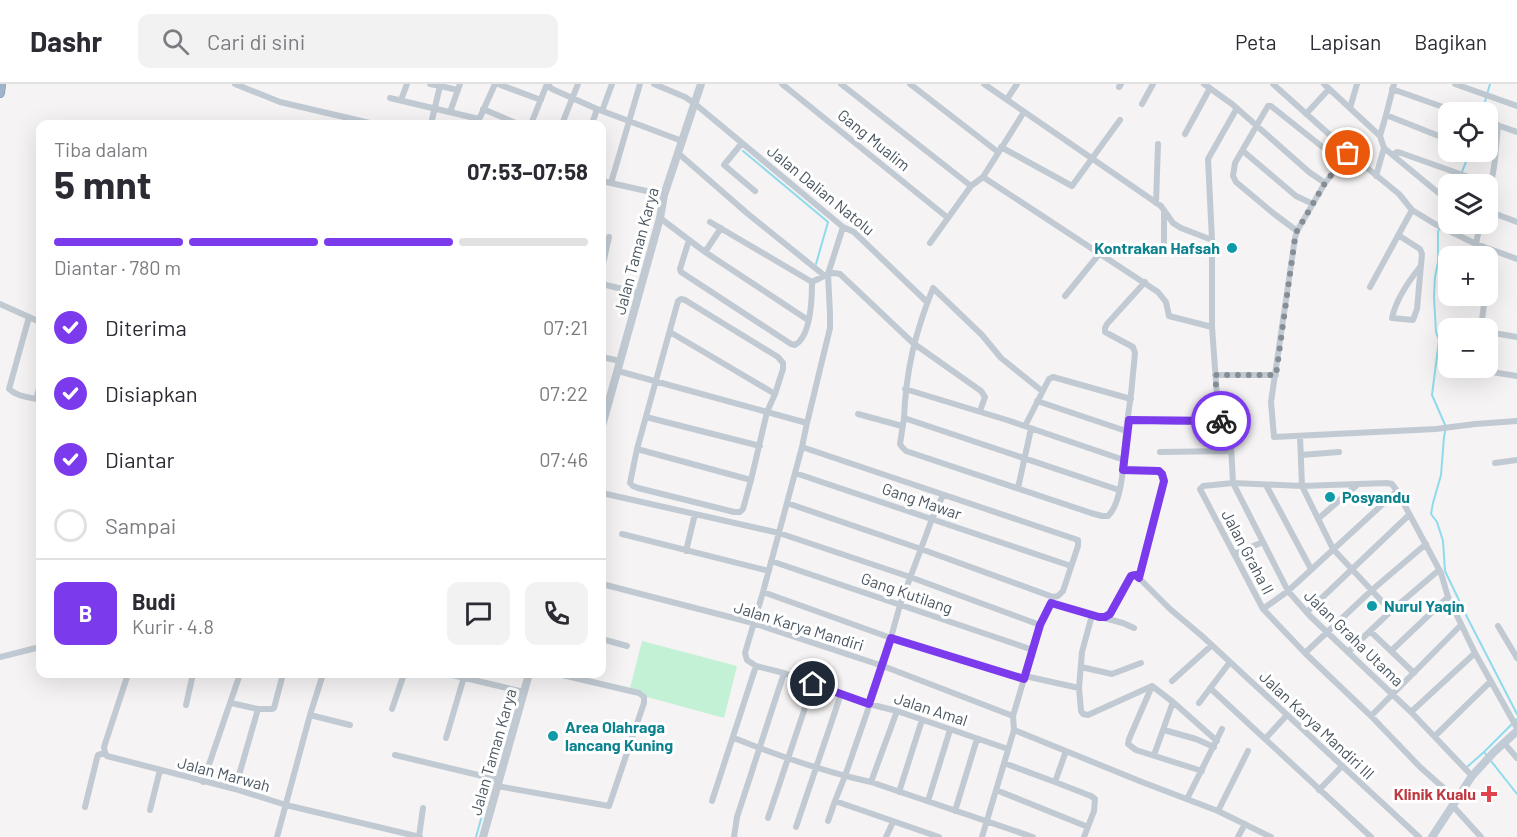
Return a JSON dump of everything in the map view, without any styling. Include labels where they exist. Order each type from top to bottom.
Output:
[{"type":"highway","points":[[0,93],[2,84]]},
{"type":"main road","points":[[1432,837],[1471,774],[1481,767],[1517,729]]},
{"type":"street","points":[[235,84],[280,102],[357,120]]},
{"type":"street","points":[[401,100],[406,84]]},
{"type":"street","points":[[430,84],[459,87],[450,112]]},
{"type":"street","points":[[479,120],[496,84],[541,100]]},
{"type":"street","points":[[533,120],[547,84],[552,89],[599,110],[682,141]]},
{"type":"street","points":[[564,120],[578,84]]},
{"type":"street","points":[[594,120],[612,84]]},
{"type":"street","points":[[611,183],[640,84]]},
{"type":"street","name":"Jalan Dalian Natolu","points":[[654,84],[694,103],[843,227],[854,232],[927,302]]},
{"type":"street","name":"Jalan Taman Karya","points":[[606,412],[660,218],[664,195],[701,84]]},
{"type":"street","name":"Gang Mualim","points":[[782,84],[948,218]]},
{"type":"street","points":[[842,84],[971,186]]},
{"type":"street","points":[[910,84],[1000,150],[1071,186],[1120,120]]},
{"type":"street","points":[[984,84],[1164,208],[1173,223],[1212,240]]},
{"type":"street","points":[[1008,99],[1017,84]]},
{"type":"street","points":[[1142,104],[1153,84]]},
{"type":"street","points":[[1273,84],[1348,153],[1399,194],[1412,210],[1435,224],[1481,246]]},
{"type":"street","points":[[1350,108],[1357,84]]},
{"type":"street","points":[[1455,84],[1517,106]]},
{"type":"street","points":[[431,120],[441,86]]},
{"type":"street","points":[[1185,134],[1207,86],[1237,108],[1309,172],[1325,183]]},
{"type":"street","points":[[1306,114],[1326,86],[1380,136],[1384,148],[1438,192]]},
{"type":"street","points":[[1380,136],[1393,87],[1438,105]]},
{"type":"street","points":[[390,98],[450,112],[472,120]]},
{"type":"street","points":[[1297,231],[1234,180],[1235,163],[1269,105],[1330,153]]},
{"type":"street","points":[[1233,483],[1230,426],[1217,396],[1215,375],[1208,159],[1237,108]]},
{"type":"street","points":[[483,110],[508,120]]},
{"type":"street","points":[[930,243],[971,186],[983,177],[1024,112]]},
{"type":"street","points":[[1386,115],[1438,136]]},
{"type":"street","points":[[1498,125],[1517,132]]},
{"type":"street","points":[[742,143],[724,165],[755,190]]},
{"type":"street","points":[[1156,203],[1158,144]]},
{"type":"street","points":[[1376,176],[1384,148]]},
{"type":"street","points":[[1243,151],[1296,196],[1313,204]]},
{"type":"street","points":[[1393,155],[1397,152],[1401,153],[1459,174]]},
{"type":"street","points":[[678,153],[826,275]]},
{"type":"street","points":[[1348,153],[1325,183],[1295,238],[1271,402],[1274,437],[1436,429],[1517,421]]},
{"type":"street","points":[[983,177],[1145,282],[1164,298],[1169,316],[1212,327]]},
{"type":"street","points":[[606,182],[664,195]]},
{"type":"street","points":[[1164,208],[1164,246]]},
{"type":"street","points":[[1370,287],[1412,210]]},
{"type":"street","points":[[1498,215],[1517,222]]},
{"type":"street","points":[[660,218],[705,252],[808,320]]},
{"type":"street","points":[[710,222],[812,282]]},
{"type":"street","points":[[712,801],[756,666],[748,662],[745,656],[795,473],[804,448],[807,423],[830,328],[826,275],[843,227]]},
{"type":"street","points":[[705,252],[721,228]]},
{"type":"street","points":[[1476,244],[1478,234]]},
{"type":"street","points":[[1398,235],[1422,251],[1417,309],[1413,320],[1392,318],[1394,306],[1420,267]]},
{"type":"street","points":[[606,250],[609,237]]},
{"type":"street","points":[[689,240],[680,269],[682,274],[791,344],[798,344],[802,339],[812,303],[812,282]]},
{"type":"street","points":[[1498,252],[1517,259]]},
{"type":"street","points":[[1065,296],[1100,253]]},
{"type":"street","points":[[812,282],[826,275],[840,274],[913,344],[981,391],[985,397],[980,411]]},
{"type":"street","points":[[1042,391],[1001,358],[982,335],[933,288],[913,344],[905,388],[900,444],[903,449],[1091,513],[1106,516],[1113,511],[1123,470],[1135,349],[1105,332],[1105,328],[1145,282]]},
{"type":"street","points":[[606,285],[639,293]]},
{"type":"street","points":[[680,299],[782,361],[783,369],[766,412],[760,446],[742,511],[735,513],[638,488],[630,483],[637,449],[657,381],[680,299]]},
{"type":"street","points":[[0,304],[36,320]]},
{"type":"street","points":[[29,317],[9,389],[14,393],[36,398]]},
{"type":"street","points":[[670,332],[775,394]]},
{"type":"street","points":[[1498,334],[1517,337]]},
{"type":"street","points":[[606,358],[620,361]]},
{"type":"street","points":[[618,371],[807,423]]},
{"type":"street","points":[[1498,373],[1517,376]]},
{"type":"street","points":[[1215,375],[1276,375]]},
{"type":"street","points":[[1018,488],[1025,458],[1028,428],[1037,401],[1049,379],[1058,377],[1131,399]]},
{"type":"street","points":[[905,388],[1124,460]]},
{"type":"street","points":[[1037,401],[1126,431]]},
{"type":"street","points":[[858,414],[902,426]]},
{"type":"street","points":[[646,417],[760,446]]},
{"type":"street","points":[[903,418],[1119,490]]},
{"type":"street","points":[[1129,420],[1226,421]]},
{"type":"street","points":[[1300,436],[1302,486],[1333,549],[1391,611]]},
{"type":"street","points":[[804,448],[1075,538],[1078,543],[1062,593],[1052,600],[1040,625],[1013,716],[1014,730],[982,837]]},
{"type":"street","points":[[637,449],[751,480]]},
{"type":"street","points":[[1160,452],[1232,452]]},
{"type":"street","points":[[1301,455],[1339,452]]},
{"type":"street","points":[[1495,463],[1517,460]]},
{"type":"street","points":[[1104,617],[1110,614],[1131,576],[1136,575],[1139,578],[1164,481],[1159,471],[1123,470]]},
{"type":"street","name":"Gang Mawar","points":[[795,473],[1071,566]]},
{"type":"street","name":"Jalan Graha II","points":[[1397,491],[1391,483],[1302,486],[1233,483],[1203,486],[1200,490],[1263,609],[1439,784],[1454,800],[1481,837]]},
{"type":"street","name":"Jalan Graha Utama","points":[[1233,483],[1288,591],[1471,774]]},
{"type":"street","points":[[1266,485],[1311,569]]},
{"type":"street","points":[[1318,519],[1357,485]]},
{"type":"street","points":[[1263,609],[1288,591],[1397,491],[1426,543],[1439,570],[1448,597],[1475,653],[1517,729]]},
{"type":"street","points":[[606,494],[779,533],[910,577],[1040,625]]},
{"type":"street","points":[[828,821],[883,666],[900,605],[943,495]]},
{"type":"street","points":[[787,503],[921,549],[1092,615],[1134,628]]},
{"type":"street","points":[[686,551],[695,514]]},
{"type":"street","points":[[1307,612],[1409,515]]},
{"type":"street","points":[[622,534],[769,571]]},
{"type":"street","points":[[1234,554],[1263,542]]},
{"type":"street","points":[[1305,653],[1426,543]]},
{"type":"street","name":"Gang Kutilang","points":[[771,561],[1033,650]]},
{"type":"street","points":[[1348,652],[1439,570]]},
{"type":"street","name":"Jalan Karya Mandiri III","points":[[1139,578],[1417,835]]},
{"type":"street","name":"Jalan Karya Mandiri","points":[[606,585],[753,623],[883,666],[1013,716]]},
{"type":"street","points":[[764,592],[891,638],[1024,677],[1079,688]]},
{"type":"street","points":[[1391,651],[1448,597]]},
{"type":"street","points":[[1092,615],[1082,648],[1079,688],[1083,714],[1088,715],[1152,686]]},
{"type":"street","points":[[1371,716],[1461,625]]},
{"type":"street","points":[[1498,626],[1517,658]]},
{"type":"street","points":[[1370,631],[1414,673]]},
{"type":"street","points":[[606,640],[627,646]]},
{"type":"street","points":[[1172,681],[1212,645]]},
{"type":"street","points":[[0,657],[36,649]]},
{"type":"street","points":[[1411,712],[1475,653]]},
{"type":"street","points":[[1199,703],[1230,662]]},
{"type":"street","points":[[1081,667],[1112,674],[1142,663]]},
{"type":"street","name":"Jalan Amal","points":[[756,666],[784,673],[869,704],[897,711],[1008,749]]},
{"type":"street","points":[[734,837],[736,817],[784,673]]},
{"type":"street","points":[[85,807],[97,758],[105,753],[104,747],[127,678]]},
{"type":"street","points":[[186,705],[192,678]]},
{"type":"street","points":[[204,782],[239,678]]},
{"type":"street","points":[[231,703],[258,709],[272,709],[282,678]]},
{"type":"street","points":[[277,837],[322,678]]},
{"type":"street","points":[[393,709],[403,678]]},
{"type":"street","points":[[446,738],[464,678]]},
{"type":"street","points":[[468,678],[524,692]]},
{"type":"street","name":"Jalan Taman Karya","points":[[483,837],[528,678]]},
{"type":"street","points":[[395,755],[498,783],[609,806],[645,699],[639,693],[575,678]]},
{"type":"street","points":[[1435,736],[1491,681]]},
{"type":"street","points":[[768,818],[813,684]]},
{"type":"street","points":[[1152,686],[1173,702],[1215,744]]},
{"type":"street","points":[[1152,686],[1128,743],[1134,749],[1202,771]]},
{"type":"street","points":[[1210,688],[1371,837]]},
{"type":"street","points":[[796,827],[841,694]]},
{"type":"street","points":[[1154,755],[1173,702]]},
{"type":"street","points":[[235,789],[258,709]]},
{"type":"street","points":[[871,782],[897,711]]},
{"type":"street","points":[[310,715],[350,725]]},
{"type":"street","points":[[1265,739],[1287,715]]},
{"type":"street","points":[[898,792],[922,720]]},
{"type":"street","points":[[1187,799],[1222,729]]},
{"type":"street","points":[[928,801],[950,730]]},
{"type":"street","points":[[1014,730],[1218,811],[1271,837]]},
{"type":"street","points":[[1164,730],[1215,744]]},
{"type":"street","points":[[734,738],[789,760],[871,782],[1033,837]]},
{"type":"street","points":[[955,810],[977,739]]},
{"type":"street","points":[[1504,743],[1517,758]]},
{"type":"street","points":[[1055,782],[1066,751]]},
{"type":"street","points":[[1218,811],[1248,751]]},
{"type":"street","name":"Jalan Marwah","points":[[105,753],[111,758],[235,789],[286,805],[419,837]]},
{"type":"street","points":[[1004,763],[1094,798],[1094,811],[1084,837]]},
{"type":"street","points":[[1319,790],[1342,766]]},
{"type":"street","points":[[150,810],[160,770]]},
{"type":"street","points":[[996,790],[1088,827]]},
{"type":"street","points":[[835,801],[939,837]]},
{"type":"street","points":[[419,837],[423,808]]},
{"type":"street","points":[[886,837],[893,822]]},
{"type":"street","points":[[1238,837],[1245,824]]},
{"type":"green space","points":[[642,641],[737,666],[724,718],[629,692]]},
{"type":"waterway","points":[[1485,102],[1490,84]]},
{"type":"waterway","points":[[743,151],[828,222],[816,264]]},
{"type":"waterway","points":[[1461,174],[1466,162]]},
{"type":"waterway","points":[[1438,234],[1434,297],[1436,332],[1439,340],[1432,395],[1446,427],[1441,475],[1431,514],[1437,522],[1443,541],[1445,571],[1517,714]]},
{"type":"waterway","points":[[476,837],[516,693]]},
{"type":"waterway","points":[[1484,752],[1517,719]]},
{"type":"waterway","points":[[1467,767],[1484,752],[1487,756]]},
{"type":"waterway","points":[[1491,761],[1517,794]]},
{"type":"way so far","points":[[1221,421],[1226,421],[1217,396],[1215,375],[1276,375],[1297,231],[1325,183],[1348,153]]},
{"type":"place","name":"Kontrakan Hafsah","points":[[1232,248]]},
{"type":"place","name":"Posyandu","points":[[1330,497]]},
{"type":"place","name":"Nurul Yaqin","points":[[1372,606]]},
{"type":"place","name":"Area Olahraga lancang Kuning","points":[[553,736]]},
{"type":"place","name":"Klinik Kualu","points":[[1489,794]]},
{"type":"route","points":[[813,684],[869,704],[891,638],[1024,679],[1040,625],[1051,603],[1103,618],[1110,614],[1131,576],[1133,574],[1139,578],[1164,481],[1159,471],[1123,470],[1129,420],[1221,421]]}]
